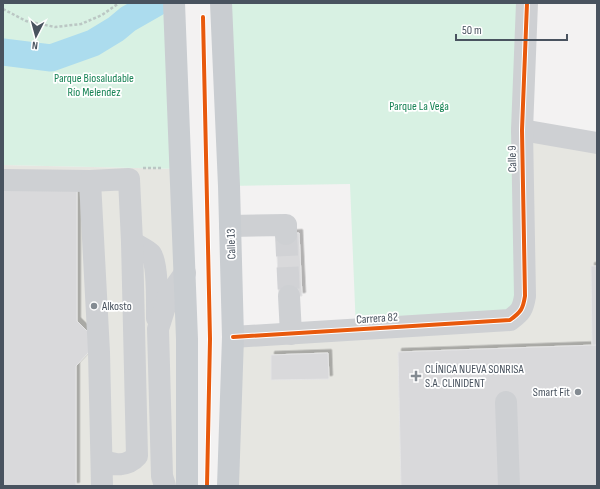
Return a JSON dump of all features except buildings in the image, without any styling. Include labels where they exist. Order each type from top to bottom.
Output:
[{"type":"main road","points":[[174,3],[187,339],[186,486]]},
{"type":"main road","name":"Calle 13","points":[[222,5],[233,337],[228,486]]},
{"type":"street","name":"Calle 9","points":[[519,314],[524,305],[522,130],[527,3]]},
{"type":"street","points":[[522,130],[597,143]]},
{"type":"street","points":[[3,180],[90,181],[129,179],[137,456],[132,462],[118,464],[108,463],[102,459]]},
{"type":"street","points":[[90,181],[99,352],[102,486]]},
{"type":"street","points":[[230,226],[286,225],[286,234]]},
{"type":"street","points":[[132,242],[152,255],[156,273],[161,483]]},
{"type":"street","points":[[158,330],[168,297],[185,273]]},
{"type":"street","points":[[289,296],[291,334]]},
{"type":"street","name":"Carrera 82","points":[[233,337],[510,320],[519,314]]},
{"type":"street","points":[[506,402],[509,486]]},
{"type":"path","points":[[3,9],[26,21],[55,27],[81,24],[102,15],[119,3]]},
{"type":"shaded area","points":[[522,130],[597,143],[597,486],[228,486],[233,337],[510,320]]},
{"type":"shaded area","name":"Alkosto","points":[[3,165],[181,169],[187,486],[3,486]]},
{"type":"green space","name":"Parque Biosaludable Río Melendez","points":[[3,3],[174,3],[181,169],[3,165]]},
{"type":"green space","name":"Parque La Vega","points":[[222,3],[527,3],[519,314],[356,330],[350,184],[229,186]]},
{"type":"waterway","points":[[3,52],[51,58],[93,43],[116,29],[128,19],[156,3]]},
{"type":"tunnel","points":[[286,234],[289,296]]},
{"type":"cycle path","points":[[233,337],[510,320],[519,312],[525,296],[522,130],[527,3]]},
{"type":"cycle path","points":[[203,17],[210,339],[207,486]]},
{"type":"place","name":"Alkosto","points":[[94,306]]},
{"type":"place","name":"CLÍNICA NUEVA SONRISA S.A. CLINIDENT","points":[[416,376]]},
{"type":"place","name":"Smart Fit","points":[[578,392]]}]
